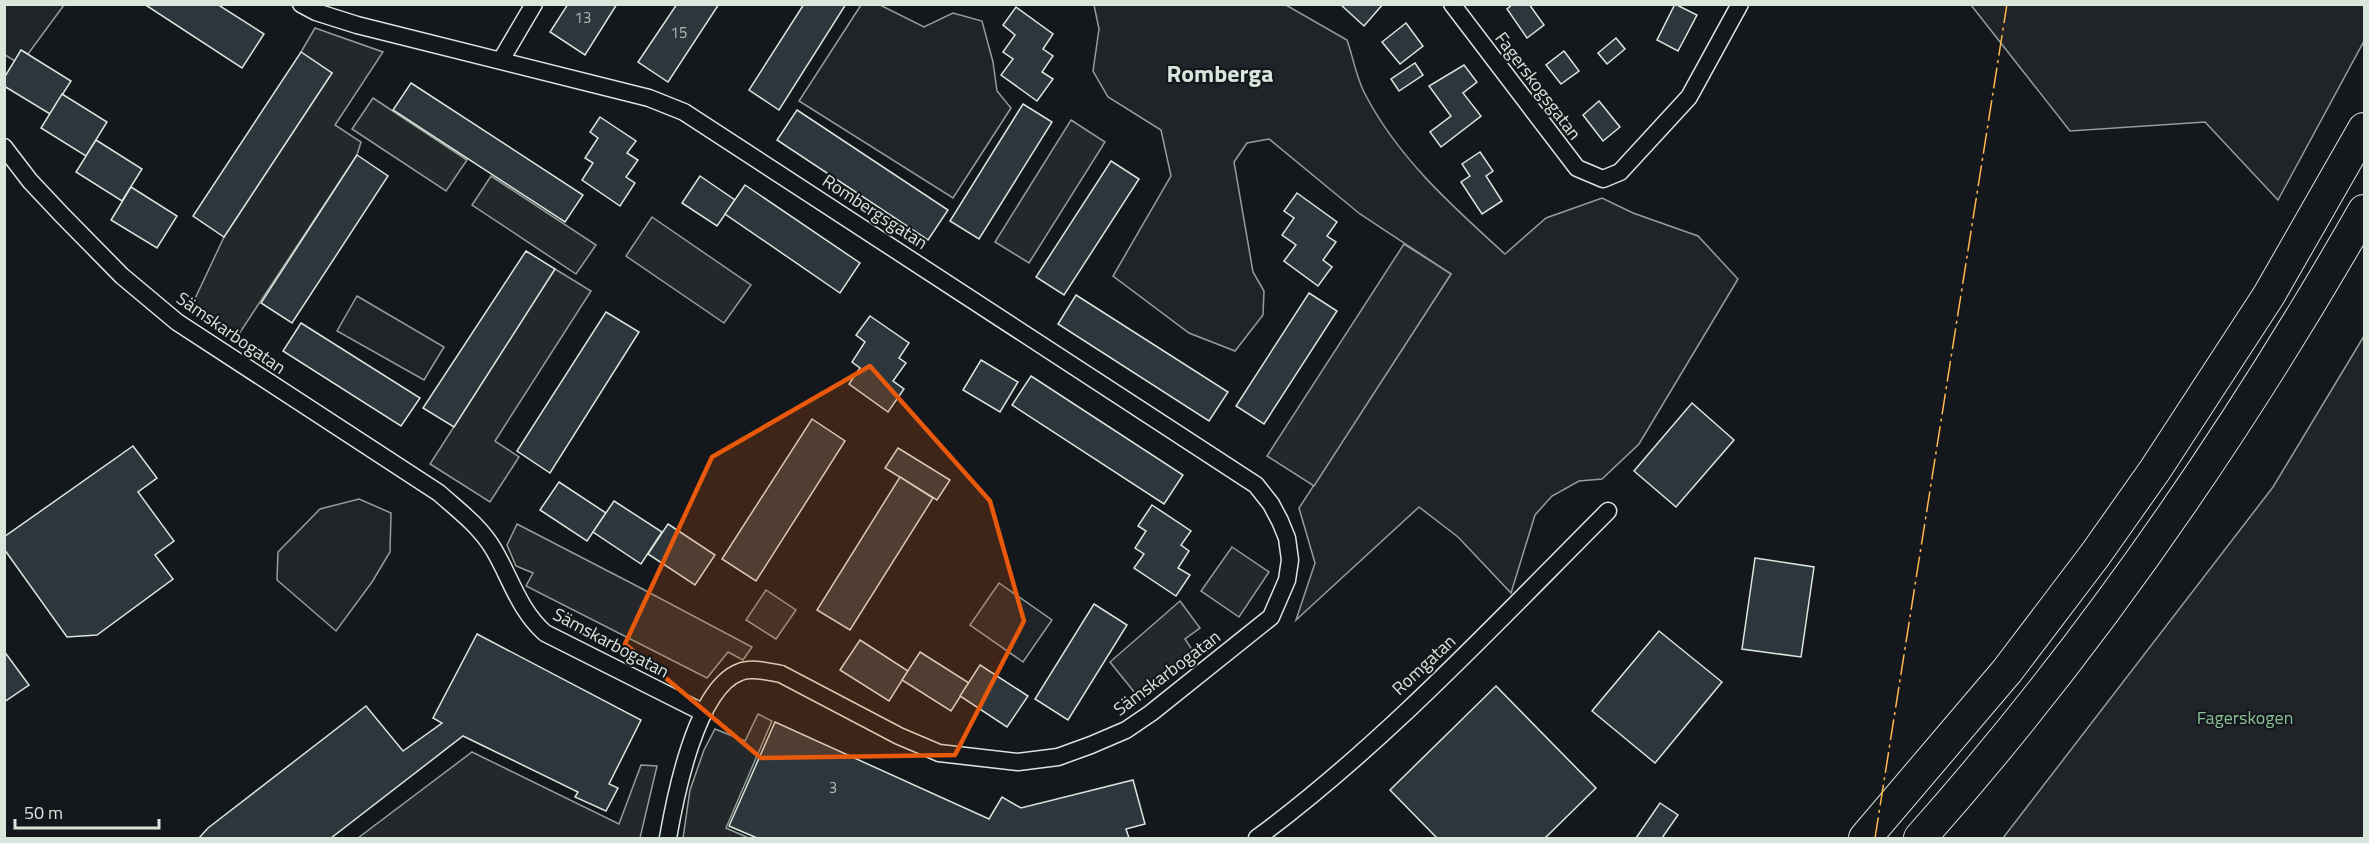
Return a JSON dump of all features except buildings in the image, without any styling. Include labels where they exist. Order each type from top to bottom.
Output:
[{"type":"highway","points":[[1865,838],[2007,671],[2148,480],[2269,295],[2364,129]]},
{"type":"highway","points":[[1920,838],[1965,788],[2040,695],[2185,497],[2306,313],[2364,211]]},
{"type":"street","name":"Rombergsgatan","points":[[302,4],[316,12],[357,25],[649,98],[684,112],[1256,485],[1271,504],[1283,530],[1290,560],[1287,580],[1271,617]]},
{"type":"street","points":[[501,60],[534,4]]},
{"type":"street","name":"Fagerskogsgatan","points":[[1452,4],[1571,161],[1588,175],[1603,179],[1620,172],[1689,97],[1740,4]]},
{"type":"street","name":"Sämskarbogatan","points":[[4,147],[30,181],[69,223],[122,276],[177,322],[439,494],[478,527],[494,551],[530,619],[545,633],[704,713],[722,685],[740,672],[761,670],[781,674],[899,736],[939,753],[1018,762],[1058,757],[1126,729],[1151,713],[1271,617]]},
{"type":"street","name":"Romgatan","points":[[1257,838],[1327,784],[1478,640],[1608,511]]},
{"type":"street","points":[[668,838],[680,776],[704,713]]},
{"type":"highlighted area","points":[[870,366],[990,501],[1024,621],[955,755],[761,758],[625,644],[712,457]]},
{"type":"green space","points":[[878,4],[924,27],[953,13],[982,21],[993,62],[997,91],[1011,108],[953,198],[799,101],[861,5]]},
{"type":"green space","points":[[4,5],[64,5],[28,54],[21,50],[15,61],[5,55]]},
{"type":"green space","points":[[1094,5],[1286,5],[1347,40],[1364,92],[1392,138],[1446,199],[1505,254],[1546,218],[1602,198],[1633,213],[1698,236],[1738,279],[1639,444],[1602,479],[1579,481],[1552,496],[1535,515],[1511,593],[1458,537],[1419,507],[1296,620],[1315,563],[1299,508],[1451,274],[1360,214],[1269,139],[1247,143],[1234,162],[1253,272],[1264,291],[1263,315],[1235,351],[1189,333],[1113,276],[1171,176],[1161,130],[1108,97],[1093,71],[1099,29]]},
{"type":"green space","points":[[1971,5],[2364,5],[2364,41],[2278,200],[2205,122],[2070,131]]},
{"type":"green space","points":[[357,296],[444,347],[424,380],[337,331]]},
{"type":"green space","name":"Fagerskogen","points":[[2364,336],[2364,838],[2003,838],[2273,487]]},
{"type":"green space","points":[[359,499],[391,513],[390,552],[372,582],[336,631],[277,580],[278,552],[320,509]]},
{"type":"green space","points":[[999,583],[1052,620],[1023,662],[970,625]]},
{"type":"shaded area","points":[[315,28],[383,52],[335,125],[361,142],[357,155],[237,337],[192,305],[224,237],[332,73],[301,52]]},
{"type":"shaded area","points":[[373,98],[467,160],[446,191],[352,129]]},
{"type":"shaded area","points":[[1071,120],[1105,142],[1029,263],[995,242]]},
{"type":"shaded area","points":[[491,176],[596,245],[576,274],[472,205]]},
{"type":"shaded area","points":[[652,217],[751,285],[724,323],[626,256]]},
{"type":"shaded area","points":[[1404,244],[1451,274],[1314,486],[1267,456]]},
{"type":"shaded area","points":[[555,269],[591,291],[495,441],[519,457],[490,502],[430,464]]},
{"type":"shaded area","points":[[517,524],[752,647],[743,660],[728,652],[707,678],[526,586],[533,573],[516,566],[507,545]]},
{"type":"shaded area","points":[[1232,547],[1269,572],[1239,617],[1201,591]]},
{"type":"shaded area","points":[[766,590],[796,610],[776,639],[746,620]]},
{"type":"shaded area","points":[[1180,601],[1200,628],[1185,639],[1193,651],[1135,693],[1110,662]]},
{"type":"shaded area","points":[[758,714],[772,721],[726,828],[749,838],[683,838],[690,790],[704,750],[715,729],[745,741]]},
{"type":"shaded area","points":[[472,752],[619,824],[641,765],[657,766],[640,838],[358,838]]},
{"type":"power","points":[[1875,838],[2007,4]]},
{"type":"district","name":"Romberga","points":[[1220,74]]}]
